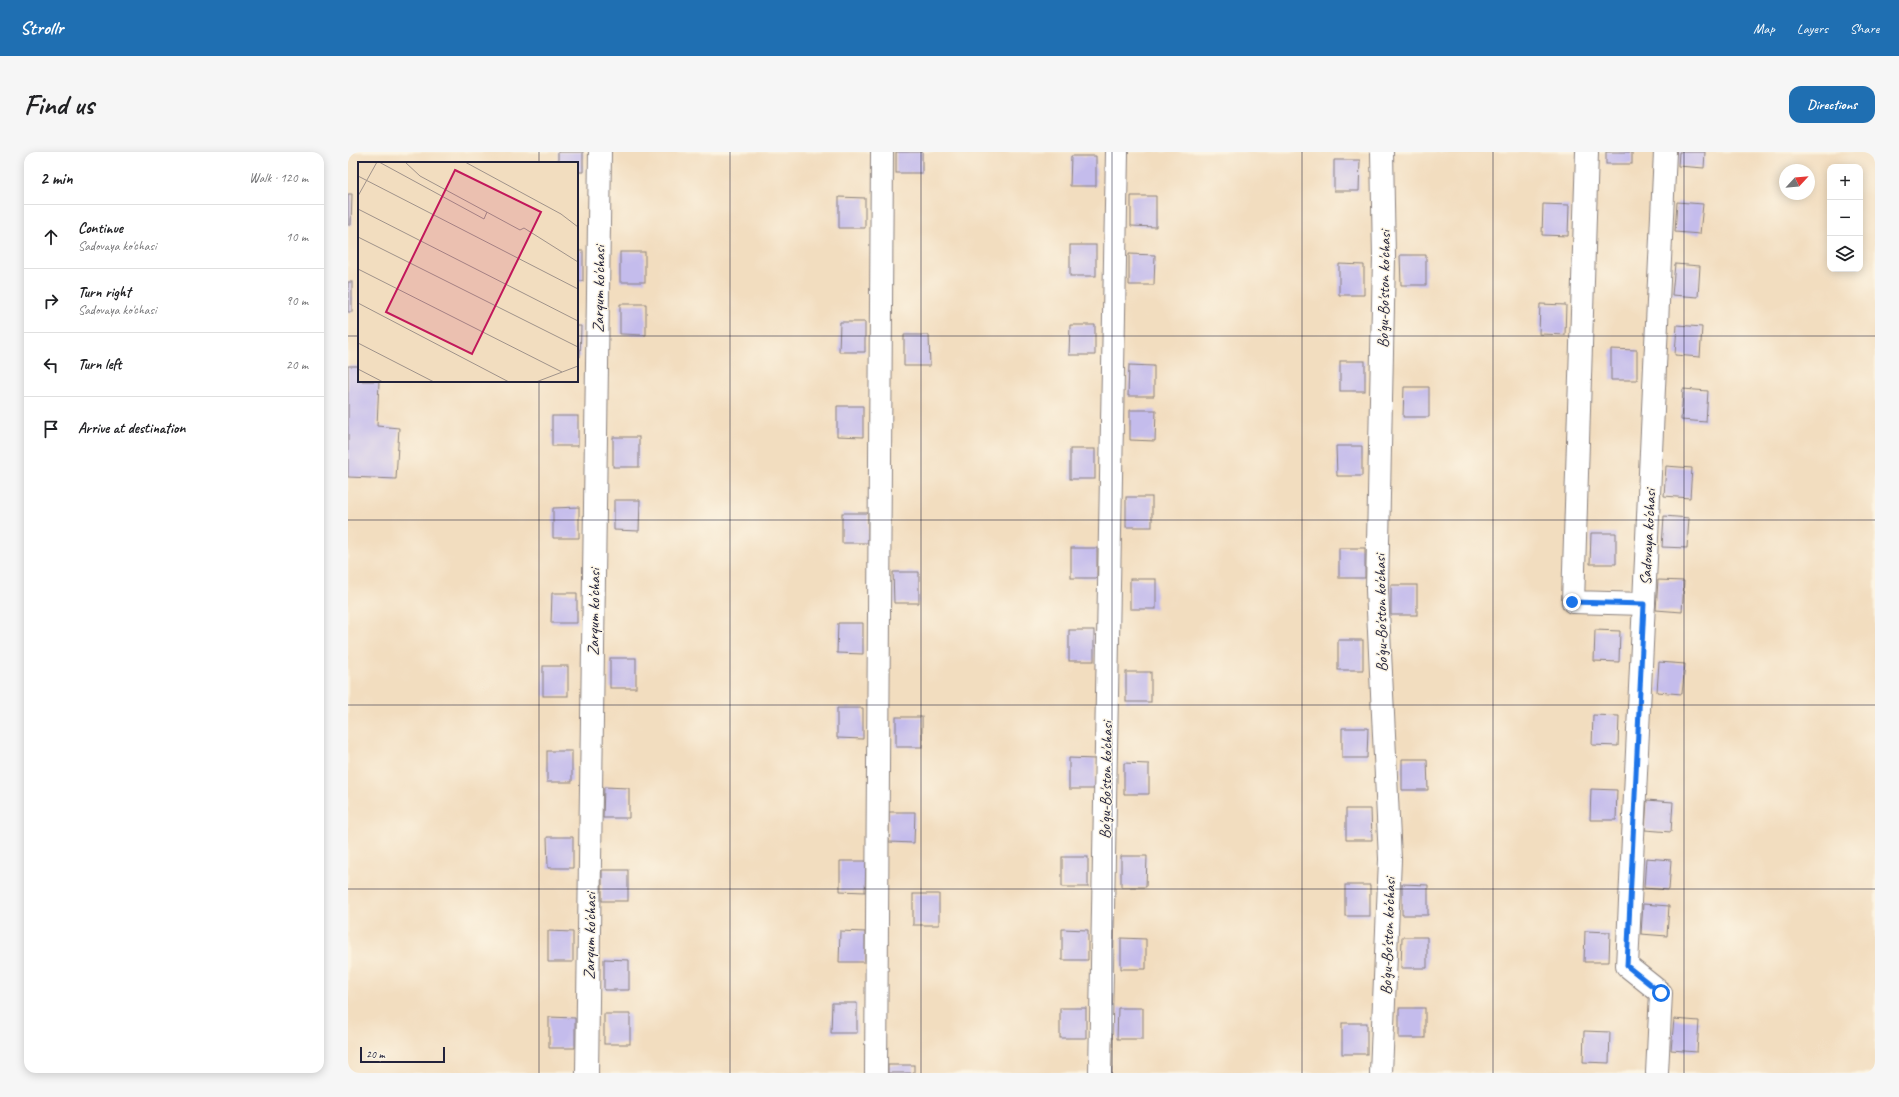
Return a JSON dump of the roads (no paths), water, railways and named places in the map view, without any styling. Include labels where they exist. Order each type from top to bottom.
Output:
[{"type":"street","name":"Zarqum ko'chasi","points":[[587,1073],[600,152]]},
{"type":"street","points":[[876,1073],[882,152]]},
{"type":"street","name":"Bo'gu-Bo'ston ko'chasi","points":[[1100,1073],[1117,152]]},
{"type":"street","name":"Bo'gu-Bo'ston ko'chasi","points":[[1382,152],[1384,257],[1377,590],[1390,859],[1382,1073]]},
{"type":"street","points":[[1586,152],[1572,602],[1644,604]]},
{"type":"street","name":"Sadovaya ko'chasi","points":[[1657,1073],[1661,993],[1627,966],[1665,152]]}]
